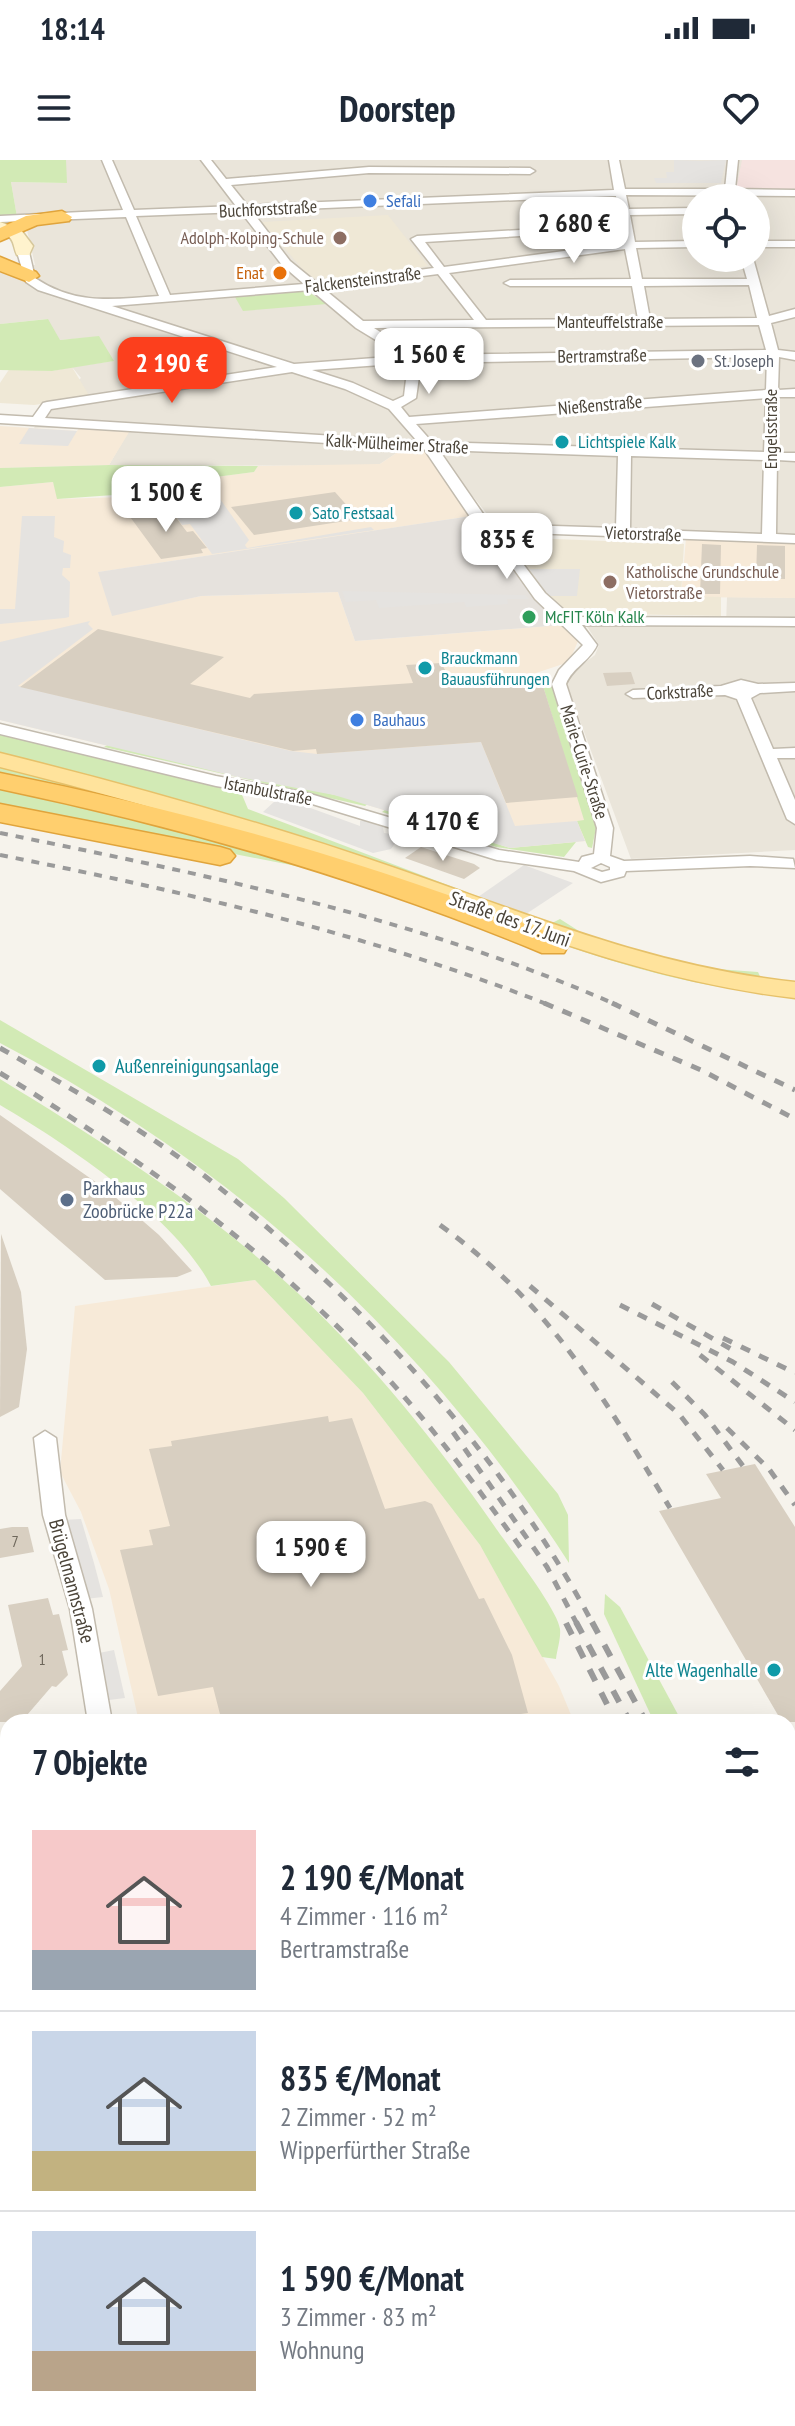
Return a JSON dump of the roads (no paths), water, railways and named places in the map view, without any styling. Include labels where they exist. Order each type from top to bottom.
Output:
[{"type":"highway","points":[[0,261],[23,252],[2,232],[33,220],[62,217]]},
{"type":"highway","points":[[0,261],[36,282]]},
{"type":"highway","points":[[0,781],[231,836],[377,880],[490,919],[553,946]]},
{"type":"highway","points":[[0,813],[376,887],[553,946]]},
{"type":"main road","name":"Straße des 17. Juni","points":[[0,760],[108,787],[385,873],[650,967],[795,999]]},
{"type":"main road","name":"Straße des 17. Juni","points":[[553,946],[595,964],[688,990],[795,999]]},
{"type":"street","points":[[107,160],[166,299]]},
{"type":"street","points":[[206,160],[286,263],[360,325],[415,359],[410,398],[393,406]]},
{"type":"street","points":[[353,160],[390,203]]},
{"type":"street","points":[[614,160],[645,322]]},
{"type":"street","points":[[730,184],[733,160]]},
{"type":"street","points":[[224,182],[369,180],[530,165],[539,208],[553,231],[573,254]]},
{"type":"street","name":"Buchforststraße","points":[[62,217],[390,203],[539,208],[620,193],[682,194]]},
{"type":"street","name":"Buchforststraße","points":[[770,194],[795,193]]},
{"type":"street","points":[[624,212],[682,211]]},
{"type":"street","points":[[481,322],[417,239],[553,231]]},
{"type":"street","name":"Falckensteinstraße","points":[[94,305],[313,287],[631,245],[682,244]]},
{"type":"street","points":[[770,244],[795,244]]},
{"type":"street","points":[[23,252],[36,282],[94,305],[294,368],[393,406],[482,524],[491,528],[502,542],[540,596],[567,621],[795,622]]},
{"type":"street","name":"Engelsstraße","points":[[750,272],[773,353],[769,538]]},
{"type":"street","points":[[510,283],[753,282]]},
{"type":"street","name":"Manteuffelstraße","points":[[360,325],[764,321],[795,313]]},
{"type":"street","name":"Bertramstraße","points":[[37,421],[47,406],[294,368],[415,359],[773,353],[795,356]]},
{"type":"street","name":"Nießenstraße","points":[[405,421],[795,393]]},
{"type":"street","name":"Kalk-Mülheimer Straße","points":[[0,419],[426,446],[795,457]]},
{"type":"street","points":[[623,533],[625,452]]},
{"type":"street","name":"Vietorstraße","points":[[491,528],[795,539]]},
{"type":"street","points":[[502,542],[525,530]]},
{"type":"street","name":"Marie-Curie-Straße","points":[[567,621],[584,635],[589,650],[561,675],[559,684],[605,828],[602,858]]},
{"type":"street","name":"Corkstraße","points":[[633,694],[748,692],[795,687]]},
{"type":"street","name":"Corkstraße","points":[[748,692],[768,754],[795,819]]},
{"type":"street","name":"Istanbulstraße","points":[[0,729],[216,781],[301,796],[497,855],[581,867],[589,875],[601,877],[613,875],[620,866]]},
{"type":"street","points":[[768,754],[795,753]]},
{"type":"street","points":[[581,867],[588,860],[602,858],[620,866],[750,861],[794,866]]},
{"type":"street","name":"Brügelmannstraße","points":[[45,1438],[54,1515],[81,1609],[99,1714]]},
{"type":"railway","points":[[0,833],[313,902],[467,948],[617,1005]]},
{"type":"railway","points":[[0,855],[140,884],[278,918],[415,957],[547,1004]]},
{"type":"railway","points":[[612,1003],[795,1090]]},
{"type":"railway","points":[[547,1004],[701,1070],[795,1119]]},
{"type":"railway","points":[[0,1048],[105,1109],[181,1159],[263,1224],[318,1273],[372,1326],[470,1438],[515,1498],[593,1624]]},
{"type":"railway","points":[[0,1073],[139,1163],[227,1229],[311,1301],[375,1364],[420,1415],[523,1551]]},
{"type":"railway","points":[[440,1225],[479,1256],[544,1320],[596,1389],[670,1508]]},
{"type":"railway","points":[[530,1286],[679,1414],[723,1470]]},
{"type":"railway","points":[[652,1304],[731,1349]]},
{"type":"railway","points":[[620,1305],[733,1362],[795,1402]]},
{"type":"railway","points":[[723,1338],[795,1373]]},
{"type":"railway","points":[[700,1355],[795,1430]]},
{"type":"railway","points":[[672,1382],[705,1415],[743,1466]]},
{"type":"railway","points":[[727,1428],[769,1469],[795,1505]]},
{"type":"railway","points":[[453,1432],[547,1567],[577,1624]]},
{"type":"railway","points":[[576,1622],[626,1714]]},
{"type":"railway","points":[[592,1622],[642,1714]]},
{"type":"railway","points":[[566,1623],[612,1714]]},
{"type":"place","name":"Sefali","points":[[370,201]]},
{"type":"place","name":"Adolph-Kolping-Schule","points":[[340,238]]},
{"type":"place","name":"Enat","points":[[280,273]]},
{"type":"place","name":"St. Joseph","points":[[698,361]]},
{"type":"place","name":"Lichtspiele Kalk","points":[[562,442]]},
{"type":"place","name":"Sato Festsaal","points":[[296,513]]},
{"type":"place","name":"Katholische Grundschule Vietorstraße","points":[[610,582]]},
{"type":"place","name":"McFIT Köln Kalk","points":[[529,617]]},
{"type":"place","name":"Brauckmann Bauausführungen","points":[[425,668]]},
{"type":"place","name":"Bauhaus","points":[[357,720]]},
{"type":"place","name":"Außenreinigungsanlage","points":[[99,1066]]},
{"type":"place","name":"Parkhaus Zoobrücke P22a","points":[[67,1200]]},
{"type":"place","name":"Alte Wagenhalle","points":[[774,1670]]}]
